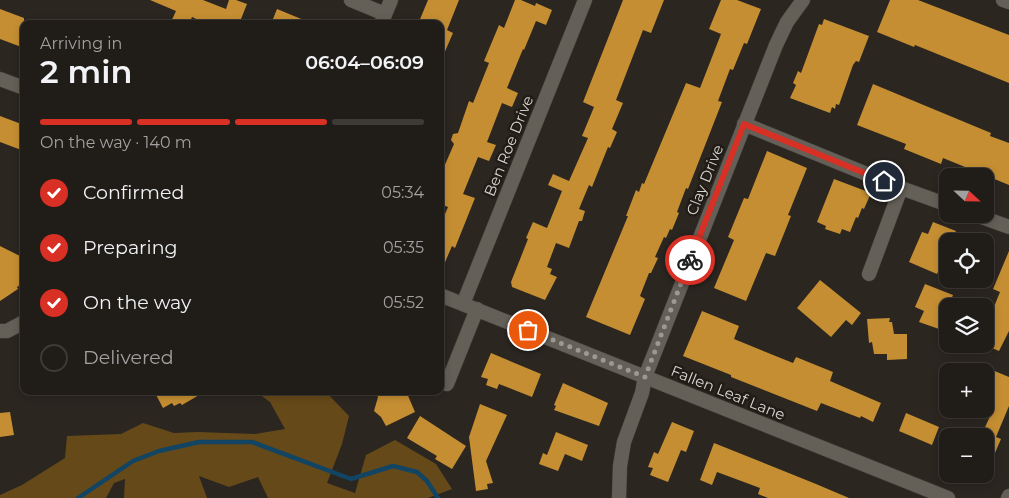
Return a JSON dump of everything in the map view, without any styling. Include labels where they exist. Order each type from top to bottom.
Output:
[{"type":"street","points":[[351,0],[383,19],[391,0]]},
{"type":"street","name":"Ben Roe Drive","points":[[463,304],[585,0]]},
{"type":"street","name":"Clay Drive","points":[[619,498],[620,466],[624,442],[642,393],[645,377],[776,45],[787,22],[803,0]]},
{"type":"street","points":[[1003,0],[1009,2]]},
{"type":"street","points":[[0,79],[20,86]]},
{"type":"street","points":[[744,124],[939,202]]},
{"type":"street","points":[[869,274],[901,188]]},
{"type":"street","points":[[994,222],[1009,227]]},
{"type":"street","name":"Fallen Leaf Lane","points":[[444,297],[948,498]]},
{"type":"street","points":[[447,384],[477,310]]},
{"type":"street","points":[[0,331],[7,331],[20,324]]},
{"type":"shaded area","points":[[260,395],[329,395],[349,416],[342,444],[327,483],[355,493],[366,455],[395,440],[436,464],[452,489],[428,498],[268,498],[258,477],[229,487],[199,476],[207,498],[124,498],[125,479],[114,483],[106,498],[0,498],[0,495],[22,485],[65,458],[67,436],[121,434],[143,423],[174,433],[255,434],[285,429],[270,402]]},
{"type":"building","points":[[150,0],[203,0],[226,9],[229,0],[236,0],[247,4],[241,20],[198,20],[192,17],[191,20],[172,20],[176,11]]},
{"type":"building","points":[[428,0],[459,0],[447,30],[453,33],[444,54],[444,20],[420,20]]},
{"type":"building","points":[[515,0],[521,0],[535,6],[536,3],[552,10],[546,25],[536,21],[523,49],[507,88],[518,93],[512,107],[502,103],[487,142],[496,145],[489,161],[478,157],[463,194],[475,198],[455,248],[452,246],[444,265],[444,216],[448,207],[444,206],[444,167],[454,144],[451,140],[453,134],[458,133],[469,101],[473,103],[489,63],[484,61],[499,25],[504,28]]},
{"type":"building","points":[[623,0],[664,0],[651,33],[643,30],[616,100],[623,103],[612,129],[617,132],[610,148],[608,147],[592,187],[589,185],[579,209],[585,211],[582,221],[579,221],[569,248],[556,243],[547,267],[552,269],[550,274],[557,277],[545,300],[512,287],[511,282],[533,222],[547,228],[562,191],[548,185],[553,174],[569,181],[588,138],[582,136],[594,107],[583,102]]},
{"type":"building","points":[[721,0],[737,0],[761,9],[747,44],[744,43],[733,70],[730,69],[718,101],[722,102],[688,189],[686,188],[677,212],[679,213],[672,230],[670,229],[666,238],[664,237],[655,257],[658,258],[651,273],[649,273],[640,296],[645,299],[630,335],[586,317],[628,216],[626,216],[636,190],[639,192],[642,183],[644,184],[686,83],[700,88],[721,34],[709,29]]},
{"type":"building","points":[[890,0],[918,0],[1009,35],[1009,83],[915,45],[914,47],[877,32]]},
{"type":"building","points":[[0,9],[24,18],[24,20],[20,20],[20,46],[0,39]]},
{"type":"building","points":[[277,9],[304,20],[273,20]]},
{"type":"building","points":[[824,19],[869,36],[859,62],[856,61],[853,65],[839,105],[836,104],[835,109],[832,107],[830,113],[790,98],[796,85],[793,83],[798,71],[801,73],[819,24],[822,25]]},
{"type":"building","points":[[873,84],[991,133],[990,136],[1009,143],[1009,185],[994,179],[994,168],[967,168],[943,158],[941,164],[904,149],[906,144],[857,125]]},
{"type":"building","points":[[0,116],[20,124],[20,150],[0,142]]},
{"type":"building","points":[[767,151],[807,168],[788,215],[791,216],[775,256],[766,253],[746,301],[714,288],[734,240],[728,237],[744,198],[748,199]]},
{"type":"building","points":[[834,179],[871,193],[864,209],[862,208],[858,218],[856,217],[850,232],[842,229],[840,234],[825,229],[826,226],[817,222]]},
{"type":"building","points":[[933,222],[956,231],[955,233],[939,233],[939,270],[937,274],[909,262],[922,232],[928,234]]},
{"type":"building","points":[[0,246],[20,256],[20,285],[17,287],[18,289],[0,301]]},
{"type":"building","points":[[1009,251],[1009,331],[999,351],[994,349],[994,307],[1000,292],[993,289]]},
{"type":"building","points":[[820,280],[861,313],[852,325],[846,320],[831,337],[797,308]]},
{"type":"building","points":[[925,284],[953,295],[952,298],[939,298],[939,329],[919,322],[924,311],[915,307]]},
{"type":"building","points":[[702,311],[739,326],[734,339],[793,363],[796,357],[833,372],[830,381],[881,403],[873,422],[861,416],[860,418],[821,403],[817,411],[683,356]]},
{"type":"building","points":[[890,318],[889,322],[892,322],[894,334],[907,334],[907,359],[887,360],[887,354],[874,354],[872,342],[869,343],[867,319]]},
{"type":"building","points":[[491,353],[541,374],[532,397],[499,384],[497,389],[486,385],[488,379],[481,377]]},
{"type":"building","points":[[994,371],[1009,377],[1009,406],[996,437],[1001,439],[994,455],[994,428],[985,428],[989,418],[994,418]]},
{"type":"building","points":[[563,383],[608,403],[599,426],[554,410],[556,406],[554,405]]},
{"type":"building","points":[[156,395],[199,395],[182,405],[180,403],[174,406],[172,403],[163,408]]},
{"type":"building","points":[[377,395],[408,395],[415,412],[386,426],[381,417],[374,411]]},
{"type":"building","points":[[480,404],[507,415],[486,461],[493,483],[487,484],[488,489],[476,491],[469,437]]},
{"type":"building","points":[[10,412],[14,435],[0,437],[0,413]]},
{"type":"building","points":[[906,413],[939,427],[932,445],[899,431]]},
{"type":"building","points":[[420,416],[466,446],[452,469],[435,459],[437,456],[407,438]]},
{"type":"building","points":[[672,422],[694,431],[686,452],[681,450],[668,482],[650,475],[653,468],[648,467],[654,452],[658,454]]},
{"type":"building","points":[[556,432],[588,445],[582,461],[565,454],[558,471],[539,464],[543,453],[547,455]]},
{"type":"building","points":[[714,443],[849,498],[768,498],[758,494],[760,488],[717,472],[712,485],[700,480]]},
{"type":"waterway","points":[[78,498],[133,461],[159,451],[199,442],[252,442],[351,479],[393,466],[417,472],[427,481],[438,498]]},
{"type":"way so far","points":[[528,330],[645,377],[690,260]]},
{"type":"route","points":[[690,260],[744,124],[884,181]]}]
